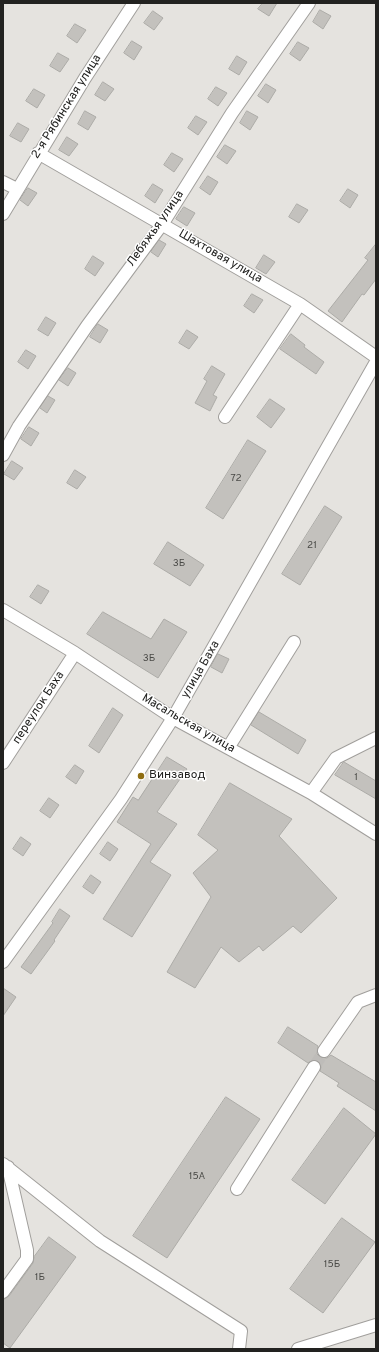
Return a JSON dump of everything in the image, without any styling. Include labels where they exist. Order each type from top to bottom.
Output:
[{"type":"street","name":"Лебяжья улица","points":[[3,455],[19,426],[87,326],[163,223],[232,113],[308,3]]},
{"type":"street","name":"2-я Рябинская улица","points":[[3,214],[38,153],[132,4]]},
{"type":"street","name":"Шахтовая улица","points":[[38,153],[163,223],[300,304],[376,357]]},
{"type":"street","points":[[3,182],[17,189]]},
{"type":"street","points":[[225,418],[300,304]]},
{"type":"street","name":"улица Баха","points":[[3,962],[121,799],[173,718],[376,362]]},
{"type":"street","name":"Масальская улица","points":[[3,610],[75,653],[173,718],[311,793],[376,834]]},
{"type":"street","points":[[228,748],[294,642]]},
{"type":"street","name":"переулок Баха","points":[[3,763],[75,653]]},
{"type":"street","points":[[311,793],[336,758],[376,738]]},
{"type":"street","points":[[324,1051],[358,1002],[376,995]]},
{"type":"street","points":[[237,1189],[314,1067]]},
{"type":"street","points":[[3,1292],[27,1259],[28,1250],[5,1165]]},
{"type":"street","points":[[5,1165],[100,1241],[241,1332],[239,1349]]},
{"type":"street","points":[[298,1349],[376,1325]]},
{"type":"building","points":[[263,3],[277,3],[269,16],[258,9]]},
{"type":"building","points":[[320,10],[331,16],[323,29],[313,22]]},
{"type":"building","points":[[153,11],[163,18],[154,30],[144,23]]},
{"type":"building","points":[[75,24],[86,30],[77,43],[67,36]]},
{"type":"building","points":[[132,41],[142,47],[134,60],[124,53]]},
{"type":"building","points":[[298,42],[309,48],[300,61],[290,54]]},
{"type":"building","points":[[58,53],[69,59],[60,72],[50,66]]},
{"type":"building","points":[[237,56],[247,62],[239,75],[229,69]]},
{"type":"building","points":[[103,82],[114,89],[105,101],[95,95]]},
{"type":"building","points":[[266,84],[276,90],[268,103],[258,96]]},
{"type":"building","points":[[216,87],[227,93],[218,106],[208,99]]},
{"type":"building","points":[[34,89],[45,95],[37,108],[26,101]]},
{"type":"building","points":[[85,111],[96,117],[88,130],[78,124]]},
{"type":"building","points":[[247,111],[258,117],[250,130],[240,123]]},
{"type":"building","points":[[196,116],[207,122],[198,135],[188,128]]},
{"type":"building","points":[[18,123],[29,129],[21,142],[10,136]]},
{"type":"building","points":[[67,137],[78,144],[69,156],[59,150]]},
{"type":"building","points":[[225,145],[236,151],[227,164],[217,157]]},
{"type":"building","points":[[172,153],[183,159],[174,172],[164,165]]},
{"type":"building","points":[[208,176],[218,182],[210,195],[200,188]]},
{"type":"building","points":[[153,184],[163,190],[155,203],[145,196]]},
{"type":"building","points":[[28,188],[37,193],[28,206],[20,200]]},
{"type":"building","points":[[348,189],[358,195],[350,208],[340,201]]},
{"type":"building","points":[[297,204],[308,210],[299,223],[289,217]]},
{"type":"building","points":[[184,207],[195,213],[187,226],[176,219]]},
{"type":"building","points":[[159,240],[166,244],[158,257],[151,252]]},
{"type":"building","points":[[376,244],[376,279],[364,295],[362,294],[342,322],[328,311],[368,260],[365,258]]},
{"type":"building","points":[[264,255],[275,262],[266,274],[256,268]]},
{"type":"building","points":[[93,256],[104,263],[95,276],[85,269]]},
{"type":"building","points":[[252,294],[263,300],[254,313],[244,306]]},
{"type":"building","points":[[46,317],[56,323],[48,336],[38,330]]},
{"type":"building","points":[[98,324],[108,330],[100,343],[90,337]]},
{"type":"building","points":[[187,330],[198,337],[189,349],[179,343]]},
{"type":"building","points":[[291,334],[305,345],[304,347],[324,362],[316,374],[280,349]]},
{"type":"building","points":[[26,350],[36,356],[28,369],[18,362]]},
{"type":"building","points":[[212,366],[225,374],[213,395],[217,397],[210,411],[195,403],[207,381],[204,379]]},
{"type":"building","points":[[68,368],[76,373],[68,386],[59,380]]},
{"type":"building","points":[[48,396],[55,400],[47,413],[40,408]]},
{"type":"building","points":[[270,399],[285,409],[271,428],[257,417]]},
{"type":"building","points":[[29,427],[39,433],[31,446],[21,439]]},
{"type":"building","points":[[248,440],[266,451],[223,519],[206,508]]},
{"type":"building","points":[[12,461],[23,468],[14,480],[4,474]]},
{"type":"building","points":[[75,470],[86,477],[77,489],[67,483]]},
{"type":"building","points":[[325,506],[342,517],[300,585],[282,574]]},
{"type":"building","points":[[168,542],[204,565],[190,586],[154,564]]},
{"type":"building","points":[[38,585],[49,591],[41,604],[30,597]]},
{"type":"building","points":[[103,612],[151,639],[164,619],[187,632],[158,678],[87,634]]},
{"type":"building","points":[[218,654],[229,659],[222,673],[211,667]]},
{"type":"building","points":[[113,708],[123,715],[99,753],[89,746]]},
{"type":"building","points":[[259,712],[306,740],[298,754],[251,725]]},
{"type":"building","points":[[167,757],[187,769],[157,812],[177,824],[150,862],[171,875],[132,937],[103,919],[151,844],[117,822],[133,797],[138,800]]},
{"type":"building","points":[[344,762],[376,781],[376,799],[335,775]]},
{"type":"building","points":[[75,765],[84,771],[76,784],[66,777]]},
{"type":"building","points":[[230,783],[292,819],[279,836],[337,898],[301,933],[293,926],[263,951],[259,946],[239,962],[221,947],[195,988],[167,972],[211,897],[193,873],[218,850],[198,835]]},
{"type":"building","points":[[49,798],[59,805],[50,818],[40,811]]},
{"type":"building","points":[[21,837],[31,844],[23,856],[13,849]]},
{"type":"building","points":[[108,842],[118,849],[110,861],[100,854]]},
{"type":"building","points":[[91,875],[101,882],[93,894],[83,887]]},
{"type":"building","points":[[60,909],[70,916],[54,940],[55,941],[31,974],[21,967],[53,923],[52,922]]},
{"type":"building","points":[[3,988],[16,997],[3,1016]]},
{"type":"building","points":[[288,1027],[318,1046],[317,1054],[320,1057],[327,1058],[331,1055],[376,1082],[376,1111],[337,1086],[339,1083],[320,1071],[321,1067],[318,1061],[314,1060],[308,1063],[278,1043]]},
{"type":"building","points":[[226,1097],[260,1119],[167,1258],[133,1236]]},
{"type":"building","points":[[344,1108],[376,1134],[325,1204],[292,1180]]},
{"type":"building","points":[[342,1218],[375,1242],[323,1313],[290,1289]]},
{"type":"building","points":[[49,1237],[76,1257],[10,1348],[3,1343],[3,1300],[9,1296],[33,1263],[34,1257]]},
{"type":"tunnel","points":[[314,1067],[324,1051]]},
{"type":"place","name":"Винзавод","points":[[141,776]]}]
